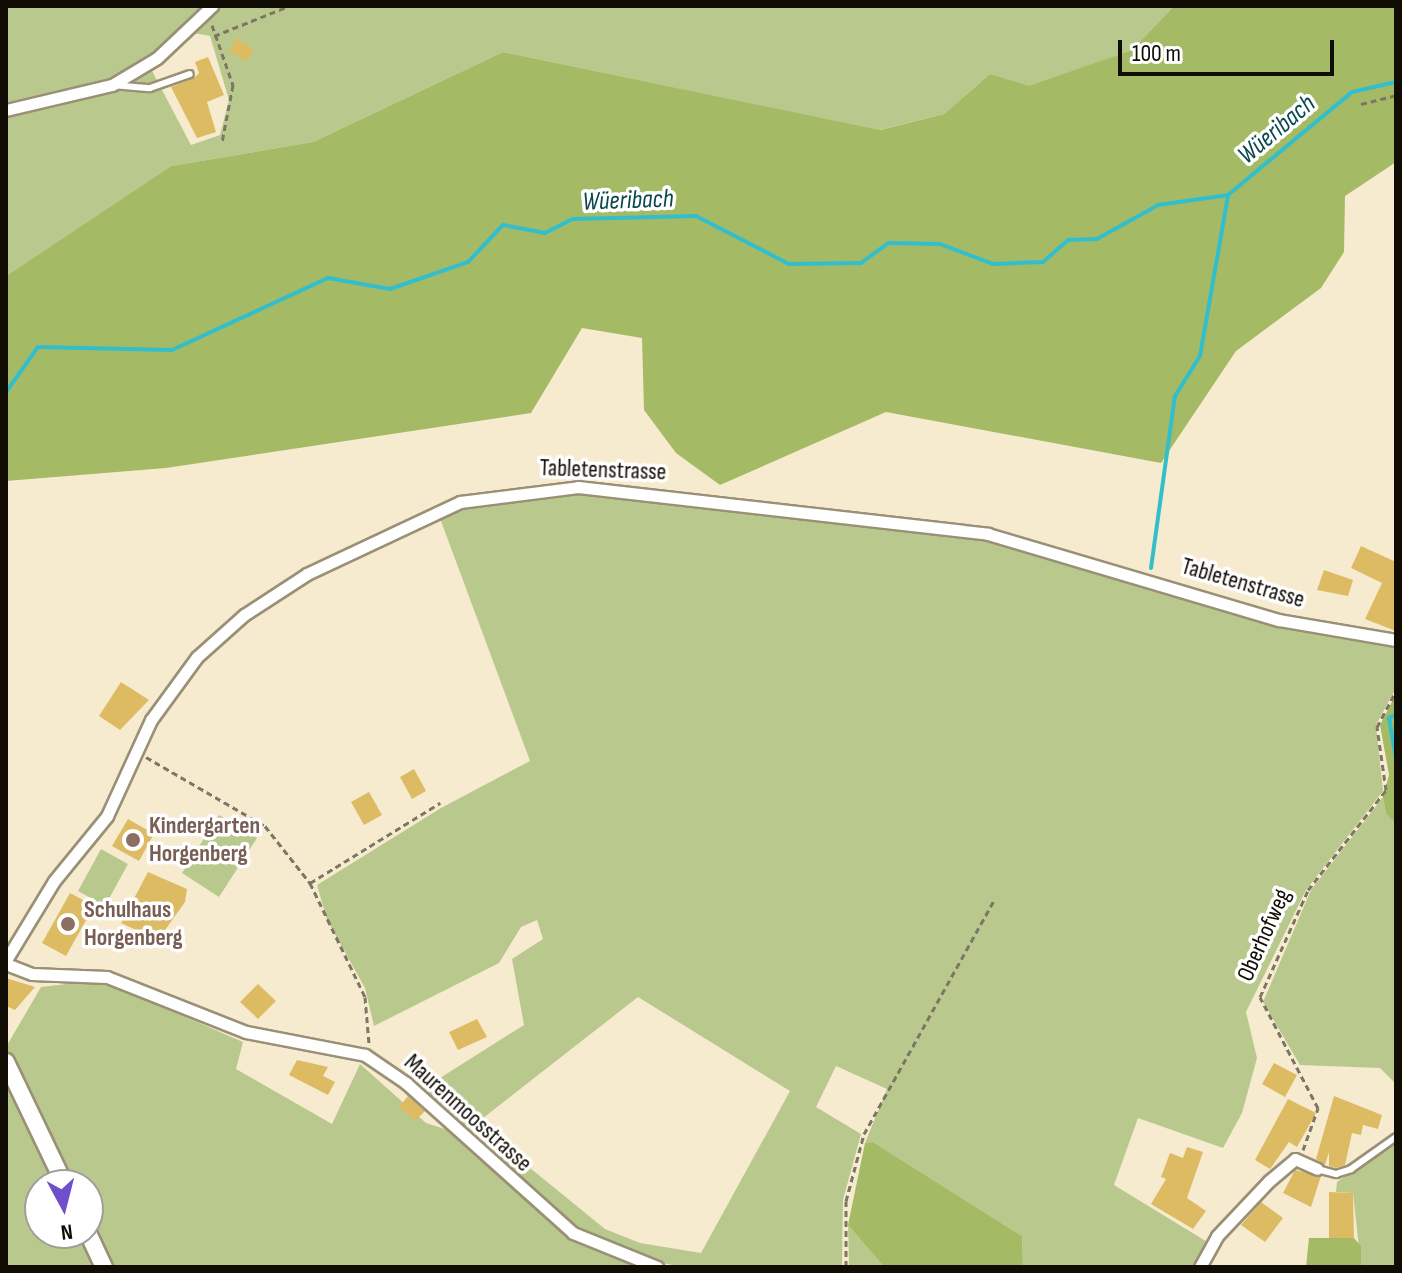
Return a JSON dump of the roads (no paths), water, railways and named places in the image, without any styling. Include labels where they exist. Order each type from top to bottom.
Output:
[{"type":"street","points":[[6,110],[112,85],[157,58],[210,8]]},
{"type":"street","name":"Tabletenstrasse","points":[[6,962],[54,881],[107,816],[172,688],[244,615],[307,574],[415,519],[521,490],[578,487],[693,496],[818,517],[988,534],[1279,620],[1396,640]]},
{"type":"street","name":"Maurenmoosstrasse","points":[[6,962],[32,974],[107,977],[246,1032],[365,1055],[406,1083],[573,1233],[657,1267]]},
{"type":"street","points":[[6,1062],[57,1169]]},
{"type":"street","points":[[1200,1267],[1217,1236],[1295,1159],[1317,1169]]},
{"type":"lane","points":[[112,85],[150,88],[190,74]]},
{"type":"lane","points":[[1317,1169],[1336,1174],[1351,1169],[1396,1137]]},
{"type":"waterway","name":"Wüeribach","points":[[6,392],[38,347],[172,350],[328,278],[390,289],[468,262],[503,225],[545,233],[573,219],[696,216],[789,264],[861,263],[889,243],[940,244],[993,264],[1043,262],[1068,240],[1097,239],[1158,205],[1228,195],[1352,92],[1396,82]]},
{"type":"waterway","name":"Wüeribach","points":[[1151,568],[1175,396],[1200,356],[1228,196]]},
{"type":"waterway","points":[[1396,715],[1389,718],[1396,756]]},
{"type":"place","name":"Kindergarten Horgenberg","points":[[133,840]]},
{"type":"place","name":"Schulhaus Horgenberg","points":[[68,924]]}]
